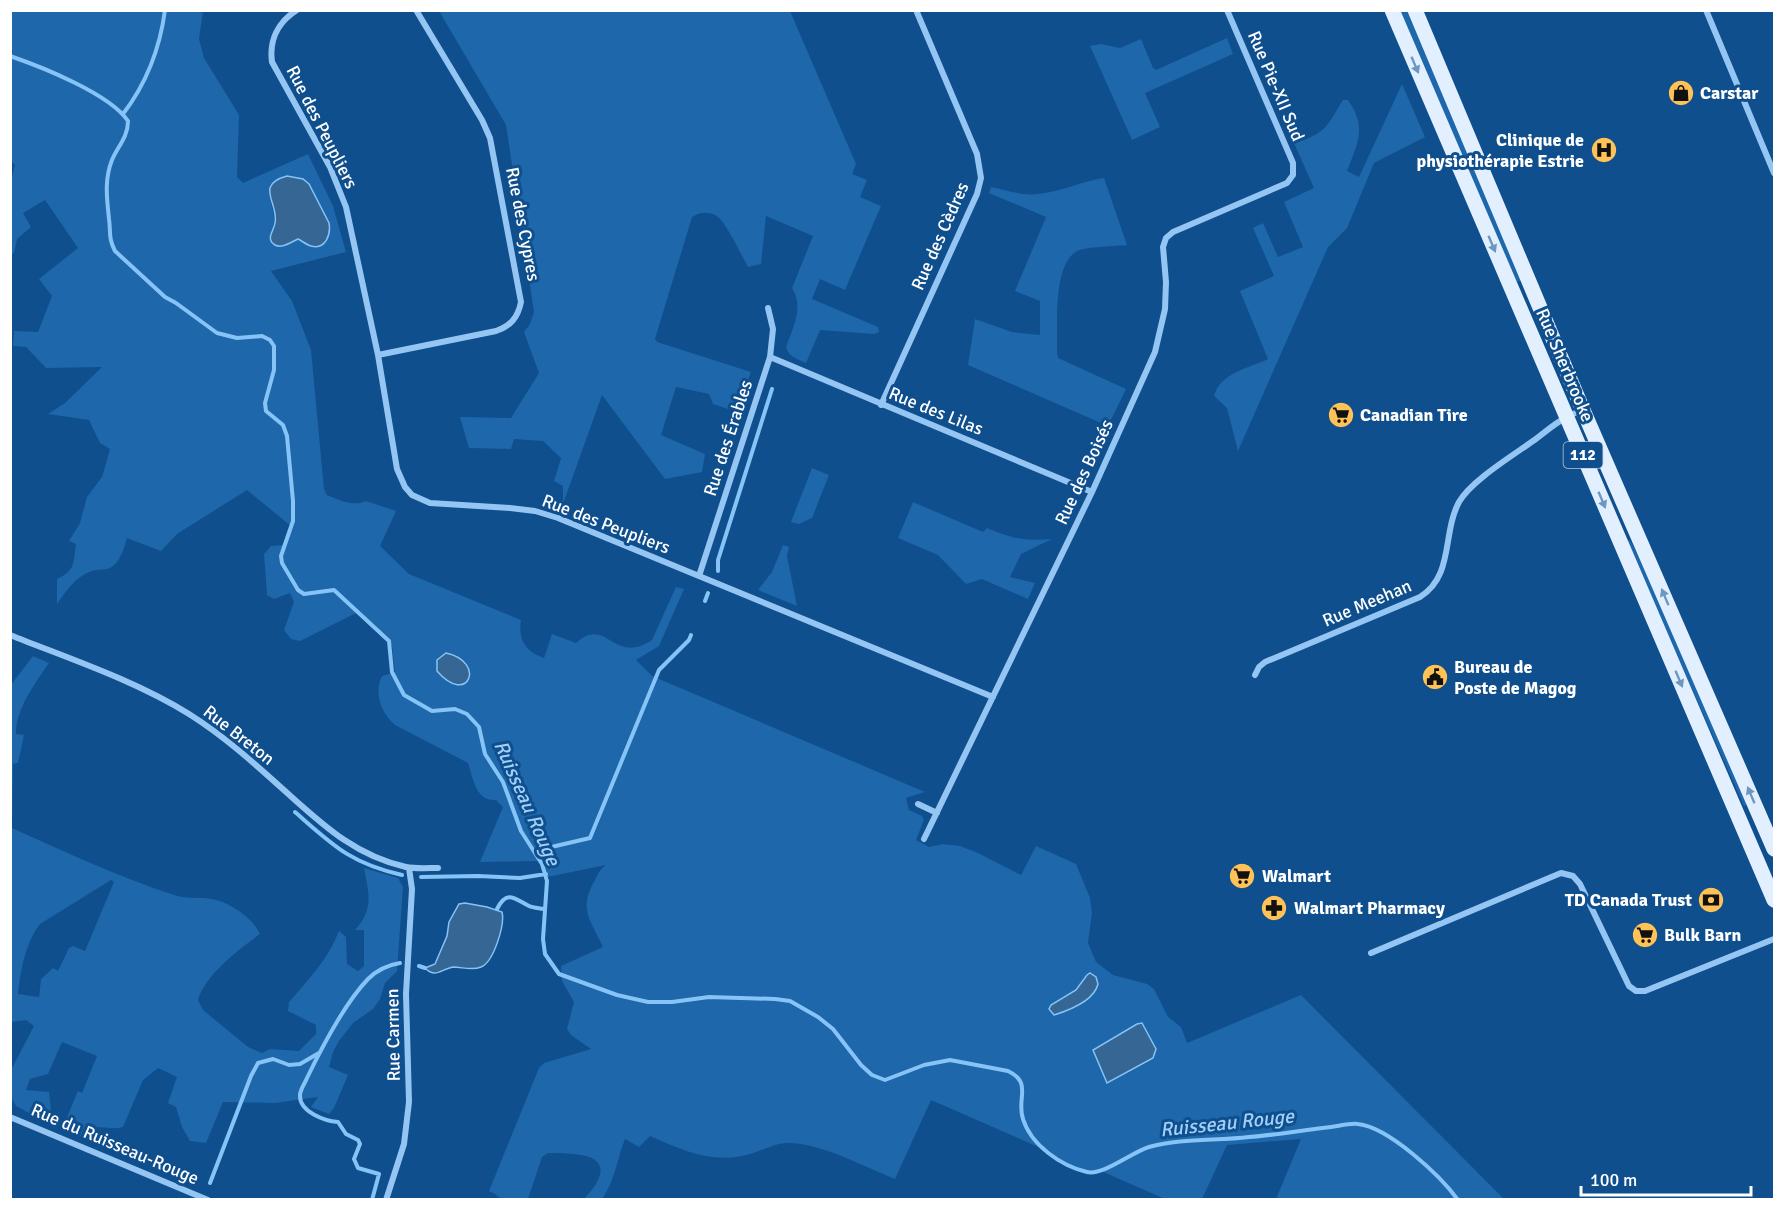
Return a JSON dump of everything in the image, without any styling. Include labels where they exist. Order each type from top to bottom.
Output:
[{"type":"main road","name":"Rue Sherbrooke","points":[[1392,10],[1774,900]]},
{"type":"main road","name":"Rue Sherbrooke","points":[[1415,10],[1583,410],[1774,849]]},
{"type":"street","name":"Rue des Peupliers","points":[[297,10],[280,26],[272,43],[271,53],[276,71],[330,167],[346,207],[378,355],[397,469],[405,487],[412,495],[430,503],[510,508],[547,514],[993,697]]},
{"type":"street","name":"Rue des Cypres","points":[[378,355],[496,331],[511,324],[516,318],[521,302],[490,138],[482,120],[416,10]]},
{"type":"street","name":"Rue des Cèdres","points":[[880,405],[977,194],[981,178],[977,154],[916,10]]},
{"type":"street","name":"Rue Pie-XII Sud","points":[[1227,10],[1293,163],[1293,174]]},
{"type":"street","points":[[1706,10],[1774,173]]},
{"type":"street","name":"Rue des Boisés","points":[[924,839],[1092,492],[1160,338],[1166,309],[1163,247],[1166,238],[1173,232],[1287,183],[1293,174]]},
{"type":"street","name":"Rue des Érables","points":[[699,576],[770,357],[773,329],[768,308]]},
{"type":"street","name":"Rue des Lilas","points":[[770,357],[1092,492]]},
{"type":"street","name":"Rue Meehan","points":[[1255,675],[1265,662],[1420,597],[1430,589],[1441,573],[1456,509],[1464,496],[1473,486],[1566,417],[1583,410]]},
{"type":"street","name":"Rue Breton","points":[[10,635],[117,679],[186,712],[241,752],[340,839],[363,852],[409,868],[438,868]]},
{"type":"street","points":[[918,804],[937,813]]},
{"type":"street","name":"Rue Carmen","points":[[386,1200],[404,1144],[409,1102],[406,984],[412,898],[409,868]]},
{"type":"street","points":[[1371,953],[1561,873],[1571,875],[1579,882],[1629,986],[1636,991],[1645,991],[1774,939]]},
{"type":"street","name":"Rue du Ruisseau-Rouge","points":[[10,1117],[208,1200]]},
{"type":"shaded area","points":[[11,11],[203,11],[199,39],[204,58],[239,115],[237,177],[243,183],[308,154],[333,206],[346,252],[271,271],[292,301],[311,350],[324,489],[327,495],[341,501],[361,503],[366,501],[396,511],[380,546],[409,574],[521,620],[520,627],[524,644],[532,652],[544,658],[552,634],[576,643],[595,634],[628,648],[652,640],[676,587],[684,589],[659,646],[636,660],[652,676],[925,792],[906,798],[909,810],[922,816],[924,820],[916,840],[929,847],[943,844],[960,846],[1021,875],[1036,846],[1076,864],[1090,898],[1092,913],[1088,943],[1096,962],[1113,975],[1147,984],[1154,989],[1168,1017],[1181,1027],[1187,1043],[1301,995],[1504,1199],[1276,1199],[1301,1139],[1227,1145],[1202,1199],[1165,1199],[1101,1171],[1078,1170],[1043,1149],[931,1100],[895,1179],[827,1151],[799,1144],[786,1143],[742,1156],[718,1158],[672,1146],[650,1136],[639,1147],[625,1139],[613,1177],[602,1199],[584,1199],[594,1188],[601,1170],[593,1159],[575,1154],[548,1153],[542,1157],[528,1199],[501,1199],[489,1191],[539,1068],[544,1063],[591,1049],[571,1035],[567,1029],[574,1002],[562,981],[561,966],[603,947],[590,921],[587,899],[599,872],[606,865],[547,877],[541,861],[480,862],[503,807],[496,800],[484,797],[476,788],[468,763],[395,725],[386,715],[380,703],[378,689],[382,676],[395,672],[392,646],[358,612],[300,641],[291,639],[284,630],[294,602],[290,593],[274,599],[267,595],[264,554],[271,546],[286,545],[292,527],[247,490],[177,534],[161,551],[127,538],[115,564],[107,569],[94,570],[81,576],[57,604],[57,579],[71,569],[74,561],[76,544],[69,541],[80,523],[87,497],[102,477],[110,449],[100,443],[89,420],[48,414],[65,403],[102,367],[46,368],[26,347],[13,346],[14,331],[38,332],[52,296],[39,279],[78,248],[45,200],[23,213],[31,227],[17,239],[14,253],[11,254],[11,180],[15,165],[11,161]],"holes":[[[272,184],[308,245],[298,239],[294,240],[271,233],[274,226],[270,196]]]},
{"type":"shaded area","points":[[439,11],[790,11],[856,164],[852,174],[867,180],[860,197],[881,206],[845,290],[820,279],[812,299],[878,327],[879,332],[874,334],[820,330],[806,363],[794,357],[786,347],[797,310],[792,288],[813,236],[766,216],[761,264],[748,267],[721,220],[712,214],[698,214],[692,217],[655,339],[657,342],[751,372],[737,412],[713,404],[709,394],[676,387],[661,435],[705,454],[702,472],[665,479],[602,395],[563,504],[563,486],[554,481],[561,458],[543,441],[514,439],[511,449],[469,448],[460,417],[511,418],[539,373],[524,332],[534,312],[506,125]]},
{"type":"shaded area","points":[[1400,11],[1407,11],[1522,280],[1517,282],[1500,247]]},
{"type":"shaded area","points":[[1227,38],[1233,54],[1145,93],[1160,127],[1132,140],[1090,46],[1101,44],[1120,48],[1141,39],[1153,68],[1156,70]]},
{"type":"shaded area","points":[[1402,84],[1425,137],[1374,163],[1347,228],[1328,247],[1238,451],[1227,408],[1214,396],[1217,388],[1229,377],[1268,359],[1240,291],[1274,276],[1253,228],[1263,223],[1278,257],[1303,247],[1284,202],[1314,188],[1294,143],[1320,132],[1329,123],[1343,100],[1348,100],[1357,119],[1359,135],[1347,171],[1359,177]]},
{"type":"shaded area","points":[[287,176],[303,179],[309,184],[329,223],[328,236],[320,246],[311,246],[298,239],[281,246],[272,243],[271,235],[275,216],[270,190],[272,184]]},
{"type":"shaded area","points":[[1104,178],[1127,245],[1081,250],[1069,258],[1063,269],[1058,298],[1057,353],[1058,358],[1126,389],[1108,426],[968,365],[975,319],[1012,332],[1040,335],[1040,301],[1015,291],[1046,217],[989,193],[991,187],[1038,194]]},
{"type":"shaded area","points":[[812,468],[829,475],[812,518],[799,524],[791,522]]},
{"type":"shaded area","points":[[913,502],[983,532],[987,528],[1019,538],[1052,539],[1021,554],[1010,577],[1035,583],[1028,599],[982,579],[966,584],[938,555],[898,538]]},
{"type":"shaded area","points":[[1630,540],[1647,573],[1748,804],[1744,806],[1626,541]]},
{"type":"shaded area","points":[[783,545],[789,547],[787,556],[797,606],[758,590],[772,572]]},
{"type":"shaded area","points":[[446,653],[459,658],[466,665],[469,672],[468,679],[464,683],[457,685],[448,681],[437,671],[437,660]]},
{"type":"shaded area","points":[[33,656],[49,663],[27,697],[19,715],[16,734],[24,735],[18,763],[13,764],[12,828],[92,864],[174,895],[220,901],[246,917],[260,934],[215,972],[198,1000],[203,1010],[248,1047],[262,1053],[270,1049],[299,1051],[316,1034],[316,1025],[288,1011],[289,1002],[324,960],[339,931],[346,937],[347,964],[358,971],[364,966],[364,930],[355,930],[368,908],[364,868],[398,878],[403,887],[397,971],[385,983],[380,999],[373,1009],[353,1023],[333,1052],[329,1067],[348,1075],[334,1108],[329,1114],[311,1107],[318,1097],[275,1103],[223,1102],[206,1143],[190,1141],[182,1127],[176,1107],[168,1103],[177,1077],[158,1068],[143,1080],[123,1127],[97,1127],[88,1132],[85,1138],[62,1129],[78,1091],[82,1093],[97,1056],[62,1042],[48,1074],[30,1079],[26,1090],[49,1092],[51,1110],[29,1113],[16,1106],[11,1097],[11,1070],[34,1026],[26,1020],[11,1022],[10,686]],"holes":[[[111,880],[114,882],[85,951],[73,946],[69,948],[58,971],[53,968],[41,979],[39,997],[18,994],[27,948],[40,924]]]},
{"type":"shaded area","points":[[465,903],[502,912],[500,933],[494,951],[486,964],[481,967],[471,969],[453,967],[432,973],[425,968],[435,964],[447,936],[449,922],[459,904]]},
{"type":"shaded area","points":[[1090,973],[1096,977],[1098,984],[1092,995],[1074,1007],[1054,1015],[1049,1009],[1051,1005],[1076,990]]},
{"type":"shaded area","points":[[1142,1023],[1156,1049],[1153,1058],[1107,1083],[1093,1050]]},
{"type":"waterway","points":[[123,114],[139,90],[151,65],[160,38],[165,10]]},
{"type":"waterway","name":"Ruisseau Rouge","points":[[10,56],[57,74],[91,91],[119,111],[128,121],[125,137],[109,167],[107,182],[110,235],[115,251],[165,297],[217,333],[237,338],[262,336],[270,340],[274,346],[274,370],[265,403],[266,411],[283,425],[287,436],[293,501],[293,521],[281,556],[282,563],[298,590],[304,594],[334,590],[389,641],[392,672],[404,695],[432,711],[455,709],[467,714],[479,727],[485,754],[503,782],[521,831],[542,864],[547,881],[543,939],[545,954],[559,974],[617,995],[648,1002],[672,1002],[709,997],[790,1001],[818,1017],[833,1029],[861,1065],[872,1075],[885,1080],[924,1065],[950,1060],[1008,1071],[1020,1081],[1023,1119],[1040,1146],[1067,1165],[1087,1172],[1109,1167],[1142,1150],[1161,1144],[1259,1136],[1358,1124],[1370,1127],[1398,1143],[1439,1178],[1458,1200]]},
{"type":"waterway","points":[[718,571],[718,560],[772,389]]},
{"type":"waterway","points":[[705,601],[708,593]]},
{"type":"waterway","points":[[534,851],[590,838],[659,670],[689,640],[691,635]]},
{"type":"waterway","points":[[295,812],[344,852],[369,865],[402,875]]},
{"type":"waterway","points":[[421,877],[520,878],[546,874]]},
{"type":"waterway","points":[[497,909],[508,897],[531,907],[544,909]]},
{"type":"waterway","points":[[372,1200],[379,1174],[358,1168],[354,1159],[360,1144],[358,1140],[346,1134],[338,1122],[320,1118],[308,1111],[301,1101],[300,1093],[334,1026],[359,989],[378,971],[400,963]]},
{"type":"waterway","points":[[419,966],[425,968]]},
{"type":"waterway","points":[[210,1183],[258,1063],[273,1059],[289,1065],[300,1064],[319,1053]]},
{"type":"place","name":"Carstar","points":[[1681,93]]},
{"type":"place","name":"Clinique de physiothérapie Estrie","points":[[1604,150]]},
{"type":"place","name":"Canadian Tire","points":[[1341,415]]},
{"type":"place","name":"Bureau de Poste de Magog","points":[[1435,677]]},
{"type":"place","name":"Walmart","points":[[1242,876]]},
{"type":"place","name":"TD Canada Trust","points":[[1711,900]]},
{"type":"place","name":"Walmart Pharmacy","points":[[1274,908]]},
{"type":"place","name":"Bulk Barn","points":[[1645,935]]}]
